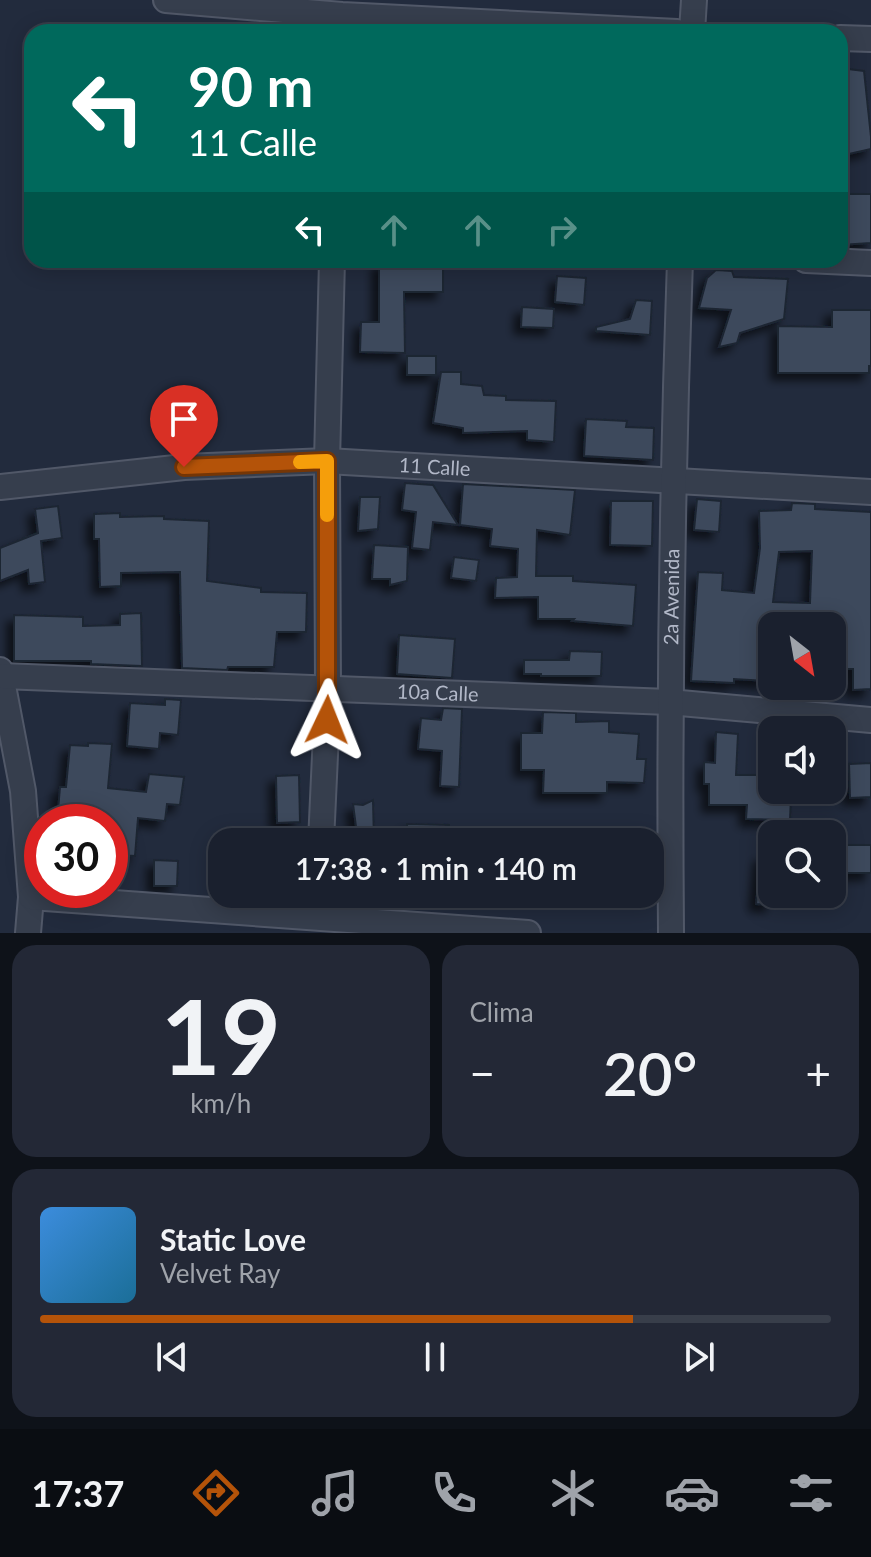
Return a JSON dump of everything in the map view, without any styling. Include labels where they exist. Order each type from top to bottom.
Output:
[{"type":"street","points":[[166,0],[342,16],[510,24]]},
{"type":"street","points":[[692,24],[694,0]]},
{"type":"street","points":[[848,38],[871,39]]},
{"type":"street","points":[[848,262],[871,263]]},
{"type":"street","points":[[322,828],[328,690],[327,461],[332,268]]},
{"type":"street","name":"2a Avenida","points":[[671,933],[669,702],[672,480],[680,268]]},
{"type":"street","name":"11 Calle","points":[[0,487],[184,467],[327,461],[871,492]]},
{"type":"street","points":[[1,673],[24,804]]},
{"type":"street","name":"10a Calle","points":[[1,673],[328,690],[669,702],[871,720]]},
{"type":"street","points":[[128,903],[318,914],[528,933]]},
{"type":"street","points":[[28,933],[30,908]]},
{"type":"building","points":[[848,69],[864,71],[871,149],[848,154]]},
{"type":"building","points":[[848,194],[871,194],[871,243],[848,244]]},
{"type":"building","points":[[379,268],[443,268],[443,292],[404,292],[405,353],[360,352],[361,322],[379,322]]},
{"type":"building","points":[[716,270],[732,271],[734,277],[788,279],[784,319],[740,333],[737,343],[719,347],[731,310],[699,308],[707,278]]},
{"type":"building","points":[[557,276],[586,278],[584,305],[555,302]]},
{"type":"building","points":[[636,300],[652,301],[650,335],[596,331],[596,327],[630,319]]},
{"type":"building","points":[[522,307],[554,309],[553,328],[521,327]]},
{"type":"building","points":[[832,310],[871,310],[869,373],[778,373],[778,326],[832,327]]},
{"type":"building","points":[[407,356],[436,356],[436,375],[407,375]]},
{"type":"building","points":[[441,372],[461,372],[461,384],[482,386],[484,395],[506,396],[506,400],[556,401],[554,442],[527,440],[527,431],[463,433],[463,428],[433,423]]},
{"type":"building","points":[[586,419],[627,421],[626,427],[654,428],[653,460],[584,456]]},
{"type":"building","points":[[405,483],[433,485],[458,525],[433,522],[430,550],[412,548],[416,512],[402,510]]},
{"type":"building","points":[[463,484],[575,490],[570,535],[537,530],[536,576],[573,576],[573,581],[636,585],[633,626],[572,621],[574,619],[538,619],[538,597],[495,598],[496,578],[517,577],[518,549],[490,546],[492,529],[460,525]]},
{"type":"building","points":[[360,497],[380,497],[378,529],[358,531]]},
{"type":"building","points":[[697,499],[721,501],[719,532],[694,530]]},
{"type":"building","points":[[611,501],[653,501],[652,546],[610,545]]},
{"type":"building","points":[[792,503],[815,504],[815,509],[871,512],[871,689],[853,690],[853,669],[846,669],[846,612],[758,612],[758,680],[691,681],[698,572],[723,573],[722,590],[754,593],[760,548],[759,511],[791,510]],"holes":[[[812,551],[810,603],[773,602],[779,552]]]},
{"type":"building","points":[[58,506],[62,538],[41,541],[45,582],[29,584],[28,570],[0,581],[0,548],[38,533],[35,509]]},
{"type":"building","points":[[120,513],[120,517],[164,516],[164,519],[209,521],[207,581],[261,588],[261,592],[307,593],[306,632],[277,632],[274,667],[228,667],[227,670],[182,668],[180,572],[121,573],[121,586],[100,587],[99,539],[94,539],[94,514]]},
{"type":"building","points":[[374,545],[408,547],[407,581],[390,585],[390,579],[372,579]]},
{"type":"building","points":[[454,557],[479,560],[476,581],[451,578]]},
{"type":"building","points":[[141,613],[142,666],[91,664],[91,661],[14,661],[14,615],[83,617],[83,626],[120,625],[120,614]]},
{"type":"building","points":[[399,635],[455,639],[452,678],[397,674]]},
{"type":"building","points":[[570,651],[602,652],[601,676],[524,674],[524,660],[569,660]]},
{"type":"building","points":[[165,699],[181,700],[178,735],[160,733],[159,749],[127,746],[130,703],[165,705]]},
{"type":"building","points":[[443,708],[462,709],[459,787],[440,786],[442,751],[418,749],[421,718],[441,720]]},
{"type":"building","points":[[543,712],[576,713],[576,722],[609,721],[609,732],[639,734],[637,759],[646,759],[644,783],[607,782],[607,793],[543,793],[544,770],[521,770],[521,733],[542,733]]},
{"type":"building","points":[[716,732],[738,734],[736,775],[758,775],[758,804],[791,804],[790,820],[746,819],[747,805],[709,805],[709,784],[704,784],[704,762],[715,763]]},
{"type":"building","points":[[88,743],[112,744],[108,788],[146,792],[149,774],[184,777],[180,805],[167,804],[165,821],[138,818],[135,856],[128,856],[128,804],[59,804],[60,787],[66,787],[70,745],[88,746]]},
{"type":"building","points":[[871,763],[871,797],[850,798],[849,764]]},
{"type":"building","points":[[299,775],[300,822],[277,823],[276,776]]},
{"type":"building","points":[[373,800],[374,828],[356,828],[353,804],[363,805]]},
{"type":"building","points":[[407,824],[449,825],[449,828],[407,828]]},
{"type":"building","points":[[846,845],[871,845],[871,873],[846,873]]},
{"type":"building","points":[[154,860],[178,861],[177,886],[154,886]]},
{"type":"slow traffic","points":[[300,462],[327,461],[327,515]]},
{"type":"route","points":[[184,467],[327,461],[327,720]]}]
